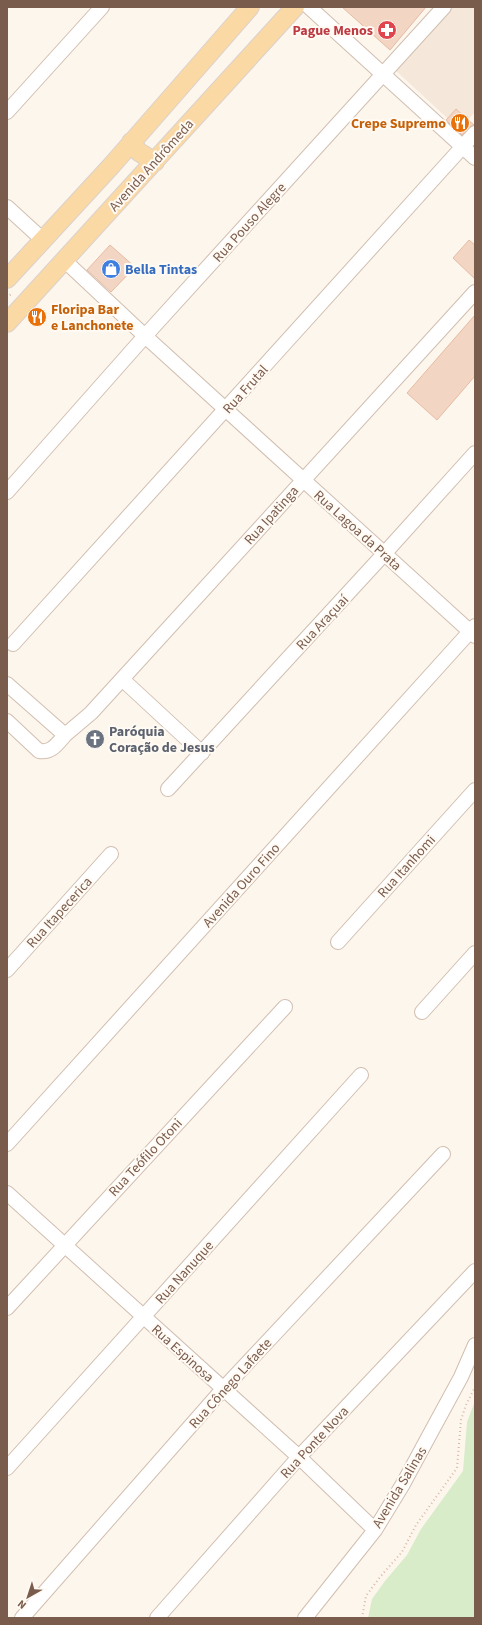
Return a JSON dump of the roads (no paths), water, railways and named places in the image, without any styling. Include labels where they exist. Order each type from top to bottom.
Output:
[{"type":"main road","points":[[7,279],[112,165],[250,7]]},
{"type":"main road","name":"Avenida Andrômeda","points":[[7,322],[155,162],[295,7]]},
{"type":"main road","points":[[131,142],[139,152],[155,162]]},
{"type":"main road","points":[[112,165],[128,176],[133,185]]},
{"type":"street","points":[[7,112],[102,7]]},
{"type":"street","points":[[309,7],[475,158]]},
{"type":"street","name":"Rua Pouso Alegre","points":[[7,492],[145,336],[444,7]]},
{"type":"street","name":"Rua Frutal","points":[[13,644],[475,133]]},
{"type":"street","points":[[7,207],[43,240]]},
{"type":"street","name":"Rua Lagoa da Prata","points":[[64,260],[384,554],[473,631]]},
{"type":"street","name":"Rua Ipatinga","points":[[7,722],[39,750],[45,752],[51,750],[65,735],[91,713],[122,680],[475,292]]},
{"type":"street","name":"Rua Araçuaí","points":[[168,790],[475,453]]},
{"type":"street","name":"Avenida Ouro Fino","points":[[7,1144],[473,631]]},
{"type":"street","points":[[122,680],[202,753]]},
{"type":"street","points":[[7,684],[65,735]]},
{"type":"street","name":"Rua Itanhomi","points":[[338,942],[475,790]]},
{"type":"street","name":"Rua Itapecerica","points":[[7,970],[111,854]]},
{"type":"street","points":[[422,1012],[475,953]]},
{"type":"street","name":"Rua Teófilo Otoni","points":[[7,1308],[285,1007]]},
{"type":"street","name":"Rua Nanuque","points":[[7,1468],[361,1075]]},
{"type":"street","name":"Rua Cônego Lafaete","points":[[22,1618],[223,1389],[443,1154]]},
{"type":"street","name":"Rua Espinosa","points":[[7,1193],[63,1246],[299,1457],[375,1530]]},
{"type":"street","name":"Rua Ponte Nova","points":[[157,1618],[299,1457],[475,1270]]},
{"type":"street","name":"Avenida Salinas","points":[[305,1618],[375,1530],[403,1484],[461,1377],[475,1345]]},
{"type":"place","name":"Pague Menos","points":[[387,30]]},
{"type":"place","name":"Crepe Supremo","points":[[460,123]]},
{"type":"place","name":"Bella Tintas","points":[[111,269]]},
{"type":"place","name":"Floripa Bar e Lanchonete","points":[[37,317]]},
{"type":"place","name":"Paróquia Coração de Jesus","points":[[95,739]]}]
